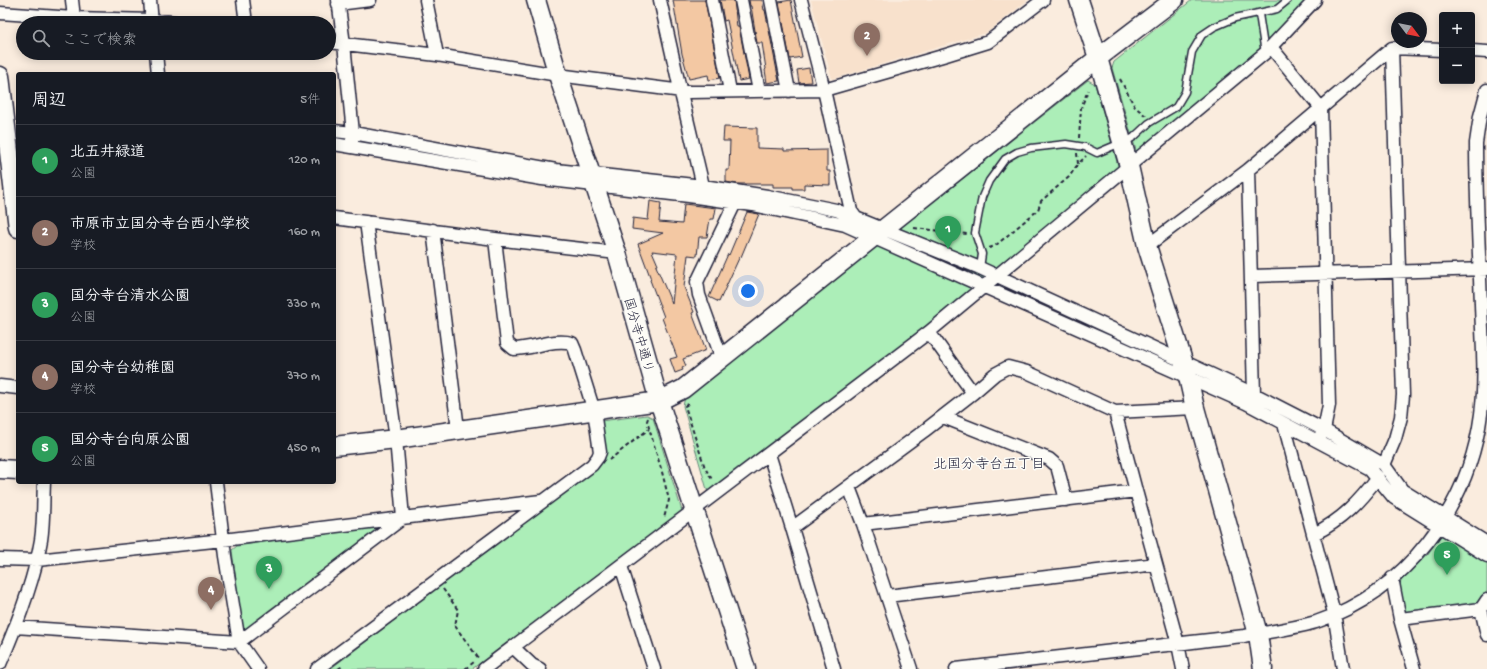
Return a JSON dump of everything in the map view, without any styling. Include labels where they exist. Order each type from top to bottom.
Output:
[{"type":"street","points":[[72,0],[74,16]]},
{"type":"street","points":[[150,0],[151,16]]},
{"type":"street","points":[[244,0],[245,16]]},
{"type":"street","points":[[351,146],[353,133],[338,2],[370,0]]},
{"type":"street","points":[[426,0],[437,55]]},
{"type":"street","name":"国分寺中通り","points":[[536,0],[558,75],[617,253],[654,408],[695,508],[746,669]]},
{"type":"street","points":[[660,0],[703,186]]},
{"type":"street","points":[[712,0],[730,91]]},
{"type":"street","points":[[741,0],[759,91]]},
{"type":"street","points":[[772,0],[789,91]]},
{"type":"street","points":[[801,0],[824,90],[852,211],[856,218]]},
{"type":"street","points":[[336,43],[437,55],[558,75],[680,89],[690,92],[824,90],[946,56],[988,42],[1043,0]]},
{"type":"street","points":[[1080,0],[1129,166],[1147,246],[1188,377],[1195,408],[1258,634],[1264,669]]},
{"type":"street","points":[[336,442],[396,439],[458,429],[594,411],[654,408],[684,389],[1098,58],[1174,0]]},
{"type":"street","points":[[481,664],[514,647],[695,508],[769,454],[929,332],[985,287],[1268,50],[1316,0]]},
{"type":"street","points":[[0,13],[44,16]]},
{"type":"street","points":[[1384,465],[1395,440],[1401,417],[1403,395],[1392,48]]},
{"type":"street","points":[[1147,246],[1248,170],[1392,48],[1439,50]]},
{"type":"street","points":[[1268,50],[1321,108],[1329,405],[1324,430],[1318,441]]},
{"type":"street","points":[[1475,51],[1487,52]]},
{"type":"street","points":[[157,60],[158,72]]},
{"type":"street","points":[[0,76],[16,210]]},
{"type":"street","points":[[956,669],[1178,644],[1289,629],[1317,621],[1356,604],[1392,578],[1417,554],[1446,517],[1465,479],[1472,459],[1481,414],[1484,374],[1483,269],[1476,143],[1480,116],[1487,90]]},
{"type":"street","points":[[336,131],[556,170],[593,180],[735,203],[824,220],[879,233],[980,268],[1182,360],[1254,394],[1324,430],[1384,465],[1402,490],[1487,542]]},
{"type":"street","points":[[336,144],[542,179],[593,180],[703,186],[766,196],[836,210],[856,218],[879,233],[985,287],[1246,403],[1318,441],[1370,469],[1394,498],[1487,556]]},
{"type":"street","points":[[1248,170],[1254,394]]},
{"type":"street","points":[[722,359],[699,295],[697,282],[735,203]]},
{"type":"street","points":[[336,218],[617,253]]},
{"type":"street","points":[[366,222],[396,439],[403,518]]},
{"type":"street","points":[[433,230],[458,429]]},
{"type":"street","points":[[317,669],[592,465],[598,457],[600,452],[594,411],[572,343],[563,341],[522,349],[514,349],[507,343],[495,239]]},
{"type":"street","points":[[1252,276],[1483,269]]},
{"type":"street","points":[[929,332],[973,393]]},
{"type":"street","points":[[792,528],[942,417],[995,374],[1008,367],[1027,372],[1115,412],[1195,408]]},
{"type":"street","points":[[0,386],[16,388]]},
{"type":"street","points":[[1115,412],[1178,644],[1183,669]]},
{"type":"street","points":[[942,417],[1049,459],[1057,466],[1066,500]]},
{"type":"street","points":[[1284,424],[1334,614],[1343,669]]},
{"type":"street","points":[[769,454],[834,669]]},
{"type":"street","points":[[0,469],[16,470]]},
{"type":"street","points":[[1314,534],[1330,525],[1350,510],[1378,477]]},
{"type":"street","points":[[1,660],[15,627],[37,560],[41,539],[44,484]]},
{"type":"street","points":[[216,484],[223,540],[239,642],[258,669]]},
{"type":"street","points":[[849,487],[863,524],[911,669]]},
{"type":"street","points":[[863,524],[1136,491]]},
{"type":"street","points":[[0,559],[37,560],[223,540],[542,501]]},
{"type":"street","points":[[15,627],[239,642],[403,518]]},
{"type":"street","points":[[887,596],[1156,564]]},
{"type":"street","points":[[621,566],[654,669]]},
{"type":"street","points":[[1392,578],[1400,619],[1414,669]]},
{"type":"street","points":[[1400,619],[1484,604],[1487,635]]},
{"type":"street","points":[[514,647],[532,665],[540,669]]},
{"type":"lane","points":[[1130,140],[1151,121],[1176,107],[1184,92],[1192,52],[1202,35],[1214,27],[1235,18],[1277,9],[1288,0]]},
{"type":"lane","points":[[1259,14],[1268,50]]},
{"type":"lane","points":[[980,268],[982,254],[975,233],[982,196],[989,182],[1005,160],[1017,152],[1031,148],[1066,144],[1085,147],[1098,153],[1116,145]]},
{"type":"path","points":[[1120,78],[1135,107],[1151,121]]},
{"type":"path","points":[[1081,147],[1079,134],[1081,108],[1088,90]]},
{"type":"path","points":[[980,250],[995,246],[1038,210],[1041,201],[1069,177],[1078,164]]},
{"type":"path","points":[[912,229],[918,228],[976,236]]},
{"type":"path","points":[[685,406],[705,468],[719,490]]},
{"type":"path","points":[[654,408],[647,422],[669,500],[664,519]]},
{"type":"path","points":[[443,589],[458,610],[455,626],[481,664]]},
{"type":"shaded area","points":[[811,0],[1028,0],[986,33],[832,79]]},
{"type":"green space","points":[[1192,0],[1308,0],[1270,43],[1137,154],[1112,68],[1114,62]]},
{"type":"green space","points":[[1088,80],[1095,84],[1119,169],[924,330],[708,493],[683,406],[685,397]]},
{"type":"green space","points":[[647,415],[653,418],[682,511],[472,669],[330,669],[605,460],[601,421]]},
{"type":"green space","points":[[373,525],[376,532],[247,631],[242,629],[232,550],[237,546]]},
{"type":"green space","points":[[1441,536],[1447,537],[1487,560],[1487,591],[1478,605],[1405,613],[1400,585],[1401,581],[1427,555]]},
{"type":"building","points":[[673,0],[705,0],[720,78],[709,80],[708,75],[689,79],[682,54]]},
{"type":"building","points":[[720,0],[734,0],[737,27],[739,27],[749,79],[739,81],[727,20],[724,21]]},
{"type":"building","points":[[749,0],[762,0],[779,81],[767,83],[762,43],[757,43]]},
{"type":"building","points":[[791,0],[802,57],[790,59],[779,2]]},
{"type":"building","points":[[809,68],[811,82],[799,83],[797,70]]},
{"type":"building","points":[[724,127],[757,128],[757,148],[784,149],[784,151],[827,150],[827,171],[830,171],[830,185],[804,184],[804,189],[793,189],[793,187],[773,187],[773,184],[737,184],[726,182],[726,170],[729,170],[730,141],[723,141]]},
{"type":"building","points":[[650,201],[661,203],[659,222],[682,224],[684,204],[716,208],[714,219],[710,219],[707,237],[699,237],[697,256],[688,255],[684,287],[706,350],[683,359],[686,366],[682,368],[683,370],[675,373],[670,359],[677,357],[662,318],[664,317],[638,244],[663,233],[632,229],[633,218],[648,220]],"holes":[[[652,251],[677,254],[672,304],[656,266],[658,265]]]},
{"type":"building","points":[[747,212],[759,214],[741,257],[740,256],[719,302],[709,297]]},
{"type":"place","name":"市原市立国分寺台西小学校","points":[[867,56]]},
{"type":"place","name":"北五井緑道","points":[[948,249]]},
{"type":"place","name":"国分寺台向原公園","points":[[1447,575]]},
{"type":"place","name":"国分寺台清水公園","points":[[269,589]]},
{"type":"place","name":"国分寺台幼稚園","points":[[211,610]]},
{"type":"district","name":"北国分寺台五丁目","points":[[989,463]]}]
